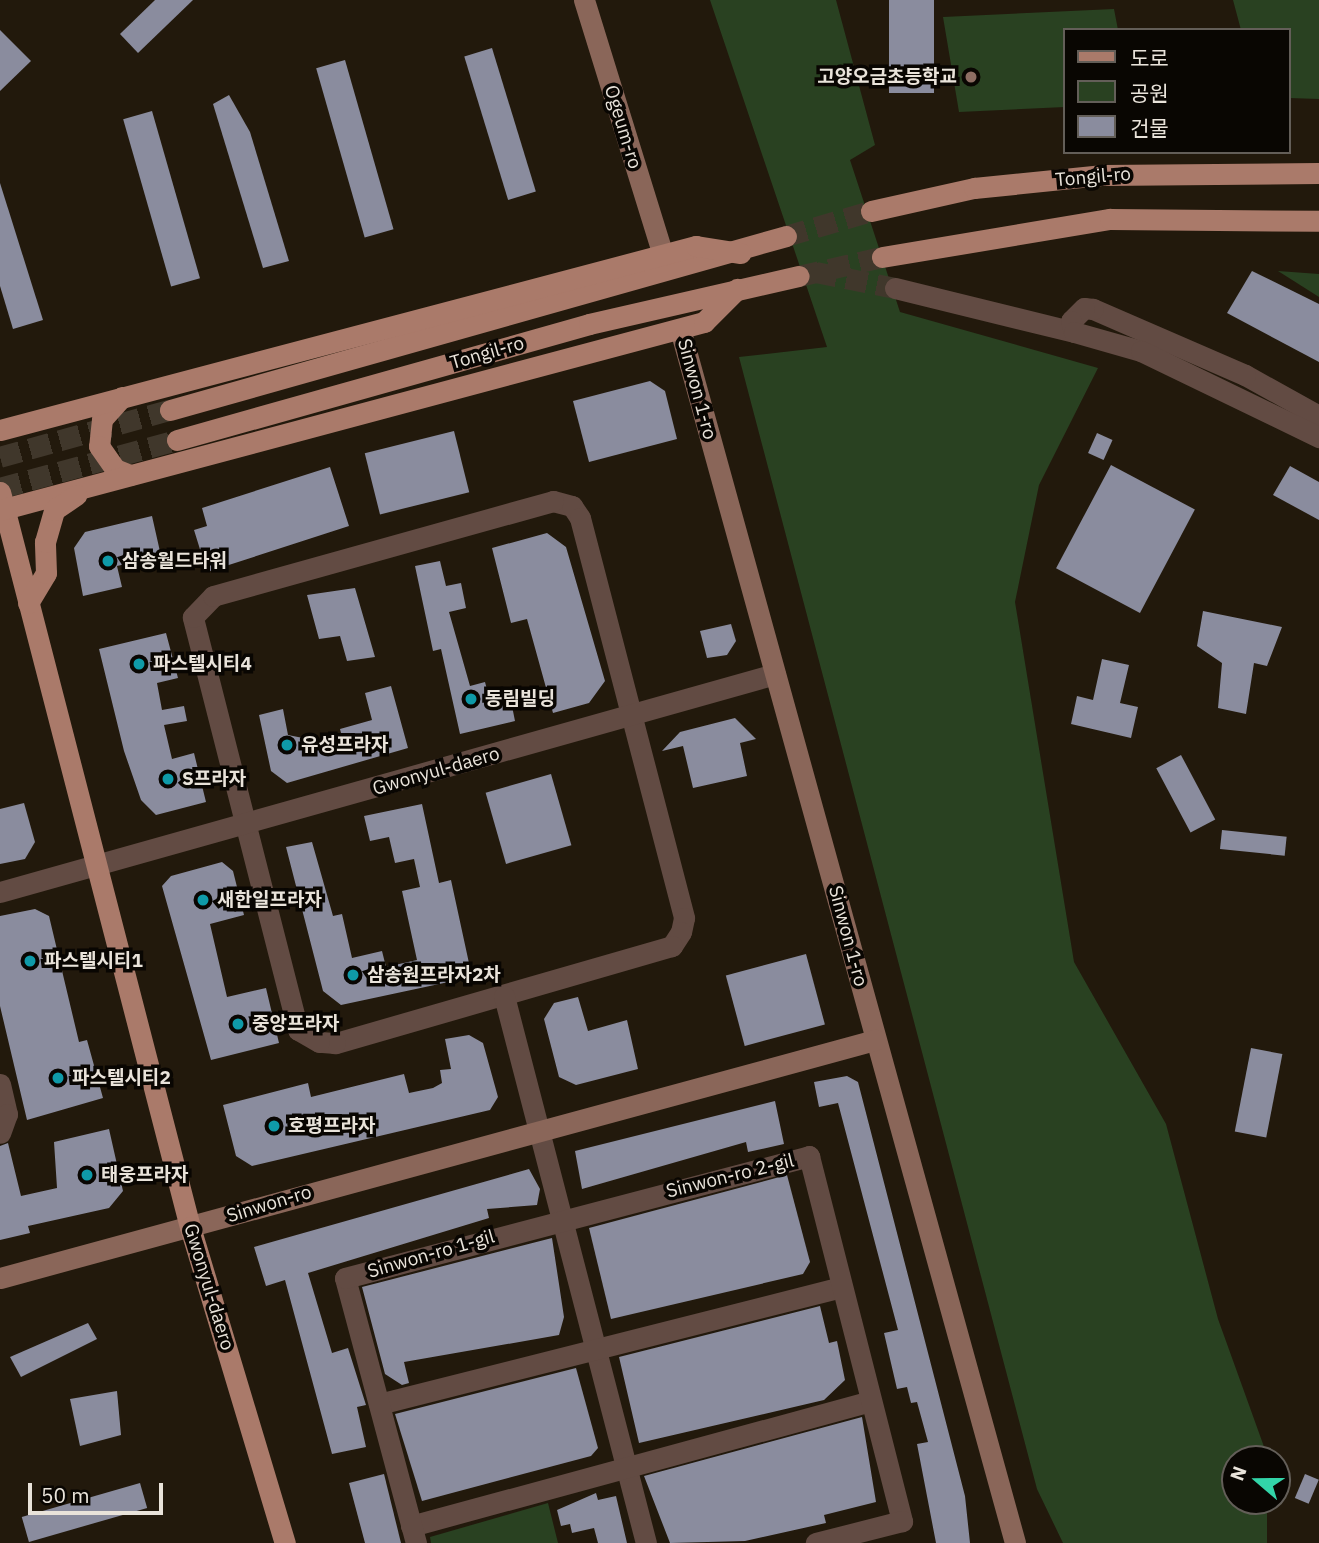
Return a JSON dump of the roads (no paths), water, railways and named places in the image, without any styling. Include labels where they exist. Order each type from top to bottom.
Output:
[{"type":"main road","name":"Tongil-ro","points":[[870,211],[974,188],[1102,174],[1319,173]]},
{"type":"main road","points":[[882,257],[1110,219],[1319,221]]},
{"type":"main road","name":"Tongil-ro","points":[[170,410],[740,253],[786,236]]},
{"type":"main road","points":[[0,429],[696,246],[740,253]]},
{"type":"main road","name":"Tongil-ro","points":[[177,440],[737,289],[799,276]]},
{"type":"main road","points":[[2,504],[84,487],[704,322],[737,289]]},
{"type":"main road","points":[[122,397],[102,419],[99,446],[115,469],[130,475]]},
{"type":"main road","points":[[0,575],[25,595],[46,573],[47,527],[54,510],[84,487]]},
{"type":"main road","name":"Gwonyul-daero","points":[[2,504],[190,1227],[285,1543]]},
{"type":"street","name":"Ogeum-ro","points":[[583,0],[663,254]]},
{"type":"street","points":[[895,288],[1141,351],[1319,437]]},
{"type":"street","points":[[1074,332],[1076,312],[1093,309],[1245,375],[1319,416]]},
{"type":"street","name":"Sinwon 1-ro","points":[[680,329],[1015,1543]]},
{"type":"street","points":[[564,501],[580,519],[631,715],[684,918],[681,932],[671,946],[335,1043],[298,1030],[244,825],[194,617],[213,596],[564,501]]},
{"type":"street","name":"Gwonyul-daero","points":[[96,867],[775,674]]},
{"type":"street","points":[[0,891],[96,867]]},
{"type":"street","points":[[504,996],[646,1543]]},
{"type":"street","name":"Sinwon-ro","points":[[0,1278],[537,1129],[876,1040]]},
{"type":"street","points":[[0,1084],[8,1114],[0,1133]]},
{"type":"street","name":"Sinwon-ro 2-gil","points":[[561,1218],[809,1156],[839,1288],[902,1521],[816,1543]]},
{"type":"street","name":"Sinwon-ro 1-gil","points":[[561,1218],[345,1278],[414,1534],[626,1467]]},
{"type":"street","points":[[379,1404],[839,1288]]},
{"type":"street","points":[[626,1467],[870,1401]]},
{"type":"tunnel","points":[[786,236],[871,211]]},
{"type":"tunnel","points":[[799,276],[882,257]]},
{"type":"tunnel","points":[[816,272],[895,288]]},
{"type":"tunnel","points":[[0,457],[170,410]]},
{"type":"tunnel","points":[[0,488],[177,440]]},
{"type":"place","name":"고양오금초등학교","points":[[971,77]]},
{"type":"place","name":"삼송월드타워","points":[[108,561]]},
{"type":"place","name":"파스텔시티4","points":[[139,664]]},
{"type":"place","name":"동림빌딩","points":[[471,699]]},
{"type":"place","name":"유성프라자","points":[[287,745]]},
{"type":"place","name":"S프라자","points":[[168,779]]},
{"type":"place","name":"새한일프라자","points":[[203,900]]},
{"type":"place","name":"파스텔시티1","points":[[30,961]]},
{"type":"place","name":"삼송원프라자2차","points":[[353,975]]},
{"type":"place","name":"중앙프라자","points":[[238,1024]]},
{"type":"place","name":"파스텔시티2","points":[[58,1078]]},
{"type":"place","name":"호평프라자","points":[[274,1126]]},
{"type":"place","name":"태웅프라자","points":[[87,1175]]}]
